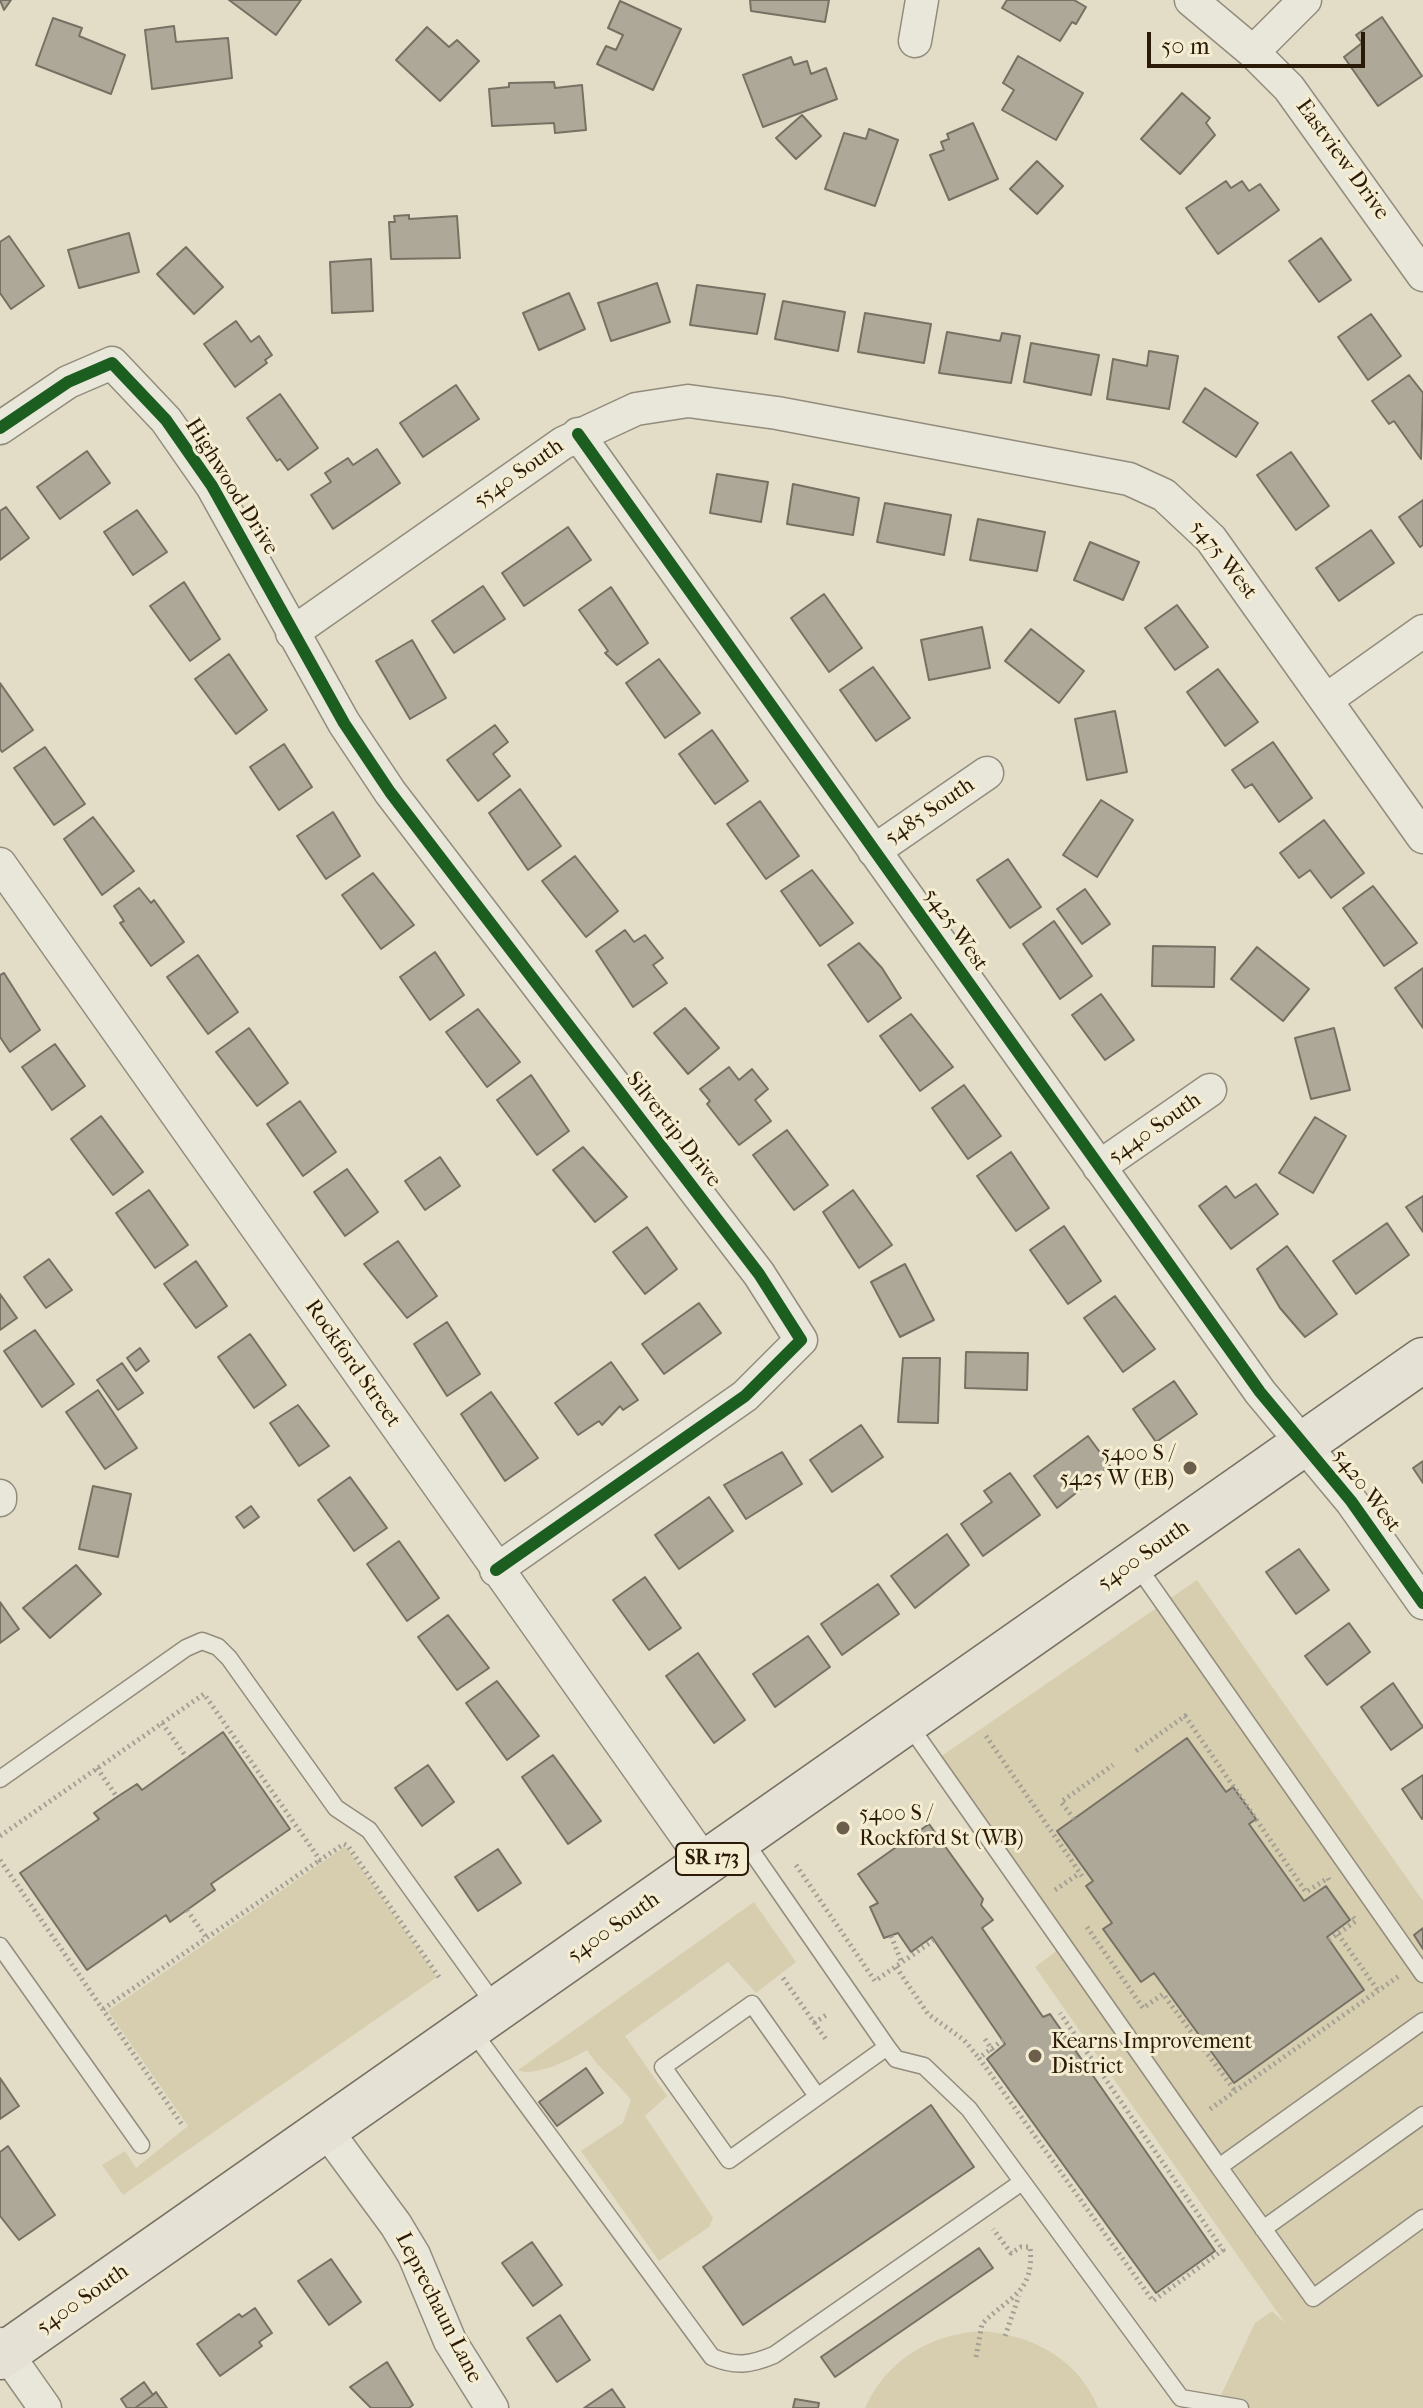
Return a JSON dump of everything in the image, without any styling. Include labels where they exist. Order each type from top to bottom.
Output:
[{"type":"main road","name":"5400 South","points":[[2,2351],[326,2130],[1423,1360]]},
{"type":"street","points":[[915,41],[922,0]]},
{"type":"street","name":"Eastview Drive","points":[[1191,0],[1253,52],[1289,88],[1423,275]]},
{"type":"street","points":[[1253,52],[1305,0]]},
{"type":"street","name":"Highwood Drive","points":[[5,413],[112,363],[166,420],[212,486],[292,633]]},
{"type":"street","name":"5540 South","points":[[292,633],[578,434],[636,409],[688,401],[777,413]]},
{"type":"street","name":"5475 West","points":[[777,413],[1129,479],[1164,495],[1211,539],[1423,837]]},
{"type":"street","name":"5425 West","points":[[578,434],[1260,1392],[1304,1444]]},
{"type":"street","points":[[1326,700],[1423,631]]},
{"type":"street","name":"Silvertip Drive","points":[[292,633],[344,723],[423,839],[759,1274],[801,1340],[745,1396],[496,1570]]},
{"type":"street","name":"5485 South","points":[[874,851],[987,773]]},
{"type":"street","name":"Rockford Street","points":[[0,864],[706,1864]]},
{"type":"street","name":"5440 South","points":[[1099,1167],[1210,1090]]},
{"type":"street","name":"5420 West","points":[[1304,1444],[1351,1501],[1423,1603]]},
{"type":"street","name":"Leprechaun Lane","points":[[326,2130],[396,2225],[414,2255],[450,2341],[492,2408]]},
{"type":"street","points":[[2,2351],[45,2408]]},
{"type":"lane","points":[[1135,1562],[1423,1974]]},
{"type":"lane","points":[[0,1779],[186,1648],[202,1641],[218,1647],[336,1808],[369,1830],[484,2018],[712,2357],[732,2366],[752,2364],[774,2355],[1022,2182]]},
{"type":"lane","points":[[907,1722],[1313,2298],[1423,2218]]},
{"type":"lane","points":[[742,1838],[896,2059],[924,2066],[955,2093],[1181,2398],[1240,2408]]},
{"type":"lane","points":[[0,1946],[141,2145]]},
{"type":"lane","points":[[817,2096],[752,2004],[663,2067],[729,2160],[887,2047]]},
{"type":"lane","points":[[1219,2167],[1423,2021]]},
{"type":"lane","points":[[1263,2229],[1423,2115]]},
{"type":"path","points":[[0,1836],[204,1694],[320,1860]]},
{"type":"path","points":[[1136,1751],[1185,1716],[1306,1892],[1328,1878],[1335,1889]]},
{"type":"path","points":[[162,1723],[187,1758]]},
{"type":"path","points":[[986,1736],[1081,1875],[1055,1890]]},
{"type":"path","points":[[1074,1819],[1061,1802],[1113,1765]]},
{"type":"path","points":[[97,1768],[117,1797]]},
{"type":"path","points":[[103,2009],[344,1844],[441,1980]]},
{"type":"path","points":[[0,1860],[183,2126]]},
{"type":"path","points":[[796,1865],[875,1981],[934,1940]]},
{"type":"path","points":[[187,1910],[206,1937]]},
{"type":"path","points":[[1329,1940],[1356,1921],[1349,1910]]},
{"type":"path","points":[[45,1925],[52,1919]]},
{"type":"path","points":[[1087,1927],[1143,2008],[1163,1994],[1235,2091]]},
{"type":"path","points":[[1338,1934],[1380,1992]]},
{"type":"path","points":[[891,1936],[899,1965],[928,2014],[964,2040],[979,2058],[1153,2301],[1223,2250],[1060,2013]]},
{"type":"path","points":[[1210,2109],[1400,1976]]},
{"type":"path","points":[[783,1978],[827,2041]]},
{"type":"path","points":[[814,2023],[828,2014]]},
{"type":"path","points":[[985,2039],[993,2050]]},
{"type":"path","points":[[979,2058],[1003,2040]]},
{"type":"path","points":[[980,2211],[1011,2253],[1021,2247],[1030,2247],[1031,2271],[1005,2336]]},
{"type":"path","points":[[976,2357],[982,2324],[1019,2295]]},
{"type":"shaded area","points":[[1197,1580],[1423,1901],[1423,2408],[1215,2408],[1255,2323],[1272,2311],[1285,2323],[1035,1967],[1059,1949],[930,1764]]},
{"type":"shaded area","points":[[347,1848],[437,1977],[123,2195],[102,2165],[125,2151],[136,2168],[188,2126],[108,2011]]},
{"type":"shaded area","points":[[754,1902],[796,1962],[756,1993],[728,1962],[625,2036],[667,2096],[645,2116],[713,2218],[709,2227],[659,2261],[581,2151],[623,2123],[631,2100],[587,2050],[542,2070],[518,2070]]},
{"type":"shaded area","points":[[980,2331],[1017,2337],[1051,2352],[1079,2376],[1098,2408],[865,2408],[885,2376],[912,2353],[944,2338]]},
{"type":"building","points":[[0,0],[11,0],[4,10]]},
{"type":"building","points":[[229,0],[301,0],[276,35]]},
{"type":"building","points":[[750,0],[829,0],[825,22],[751,11]]},
{"type":"building","points":[[1007,0],[1074,0],[1086,7],[1060,41],[1002,8]]},
{"type":"building","points":[[620,1],[681,29],[653,90],[597,64],[606,46],[616,50],[623,35],[608,28]]},
{"type":"building","points":[[1382,17],[1422,76],[1378,106],[1344,57],[1362,43],[1356,35]]},
{"type":"building","points":[[53,18],[82,28],[79,36],[125,55],[111,94],[36,65]]},
{"type":"building","points":[[174,26],[176,42],[228,38],[232,78],[152,89],[145,30]]},
{"type":"building","points":[[427,27],[449,47],[457,40],[479,61],[440,101],[396,60]]},
{"type":"building","points":[[1018,56],[1083,93],[1056,140],[1002,110],[1014,90],[1003,83]]},
{"type":"building","points":[[791,57],[794,65],[807,61],[811,74],[826,68],[837,99],[763,127],[743,75]]},
{"type":"building","points":[[554,82],[555,88],[582,85],[586,130],[555,133],[554,123],[492,126],[489,89],[509,87],[509,83]]},
{"type":"building","points":[[1182,93],[1210,118],[1206,123],[1215,135],[1180,174],[1141,139]]},
{"type":"building","points":[[802,115],[821,136],[796,159],[776,138]]},
{"type":"building","points":[[973,123],[998,179],[949,200],[930,155],[944,150],[941,142],[949,139],[947,134]]},
{"type":"building","points":[[869,129],[898,140],[875,206],[825,189],[844,133],[866,139]]},
{"type":"building","points":[[1037,161],[1063,186],[1037,214],[1010,189]]},
{"type":"building","points":[[1226,181],[1231,188],[1242,181],[1249,191],[1260,184],[1279,210],[1218,254],[1186,208]]},
{"type":"building","points":[[409,215],[409,219],[457,216],[460,258],[391,259],[389,222],[395,222],[394,216]]},
{"type":"building","points":[[129,233],[139,272],[79,288],[68,250]]},
{"type":"building","points":[[9,236],[44,286],[11,309],[0,293],[0,242]]},
{"type":"building","points":[[1321,238],[1351,280],[1319,302],[1289,261]]},
{"type":"building","points":[[186,247],[223,287],[194,314],[157,274]]},
{"type":"building","points":[[371,259],[373,311],[332,313],[330,262]]},
{"type":"building","points":[[657,283],[670,322],[611,341],[598,303]]},
{"type":"building","points":[[697,285],[765,294],[757,334],[690,325]]},
{"type":"building","points":[[569,293],[585,329],[539,350],[523,313]]},
{"type":"building","points":[[783,301],[845,312],[838,351],[775,339]]},
{"type":"building","points":[[865,313],[931,324],[924,363],[858,352]]},
{"type":"building","points":[[1371,314],[1401,356],[1368,380],[1338,337]]},
{"type":"building","points":[[236,321],[251,342],[259,336],[272,355],[265,360],[267,363],[235,387],[204,344]]},
{"type":"building","points":[[947,332],[1000,341],[1002,333],[1020,336],[1011,383],[939,373]]},
{"type":"building","points":[[1031,343],[1099,355],[1091,395],[1024,382]]},
{"type":"building","points":[[1149,351],[1178,356],[1169,409],[1107,399],[1113,359],[1147,366]]},
{"type":"building","points":[[1409,375],[1423,393],[1421,459],[1394,421],[1389,424],[1372,401]]},
{"type":"building","points":[[456,385],[479,419],[423,457],[400,423]]},
{"type":"building","points":[[1205,388],[1258,423],[1236,457],[1183,422]]},
{"type":"building","points":[[280,394],[318,448],[288,470],[280,459],[277,461],[247,418]]},
{"type":"building","points":[[377,449],[400,483],[333,529],[311,495],[331,482],[325,473],[348,458],[353,465]]},
{"type":"building","points":[[87,451],[110,483],[60,519],[37,487]]},
{"type":"building","points":[[1291,452],[1329,506],[1296,530],[1257,475]]},
{"type":"building","points":[[717,474],[768,482],[761,522],[710,513]]},
{"type":"building","points":[[793,484],[859,498],[853,535],[787,524]]},
{"type":"building","points":[[1423,500],[1423,545],[1420,547],[1399,517]]},
{"type":"building","points":[[885,503],[951,515],[944,555],[877,542]]},
{"type":"building","points":[[6,507],[29,538],[0,560],[0,511]]},
{"type":"building","points":[[137,510],[167,552],[133,575],[104,532]]},
{"type":"building","points":[[978,519],[1045,532],[1037,571],[970,560]]},
{"type":"building","points":[[568,527],[591,560],[524,606],[502,573]]},
{"type":"building","points":[[1371,530],[1394,563],[1339,601],[1316,568]]},
{"type":"building","points":[[1090,542],[1139,562],[1123,600],[1074,580]]},
{"type":"building","points":[[184,582],[220,639],[190,661],[150,606]]},
{"type":"building","points":[[483,586],[505,619],[454,653],[432,621]]},
{"type":"building","points":[[611,587],[648,643],[617,665],[605,653],[608,651],[579,610]]},
{"type":"building","points":[[824,594],[862,648],[829,672],[791,618]]},
{"type":"building","points":[[1177,605],[1208,647],[1175,670],[1145,628]]},
{"type":"building","points":[[982,627],[990,668],[929,680],[921,640]]},
{"type":"building","points":[[1031,629],[1084,671],[1059,703],[1005,661]]},
{"type":"building","points":[[412,640],[446,698],[410,719],[376,661]]},
{"type":"building","points":[[229,654],[267,710],[236,734],[195,679]]},
{"type":"building","points":[[659,659],[700,713],[665,738],[626,683]]},
{"type":"building","points":[[873,667],[910,718],[876,741],[840,690]]},
{"type":"building","points":[[1218,669],[1258,722],[1225,746],[1187,692]]},
{"type":"building","points":[[0,683],[33,730],[2,752],[0,749]]},
{"type":"building","points":[[1115,711],[1127,772],[1087,780],[1075,719]]},
{"type":"building","points":[[495,725],[508,742],[493,754],[510,776],[478,801],[447,760]]},
{"type":"building","points":[[712,730],[748,781],[715,804],[679,754]]},
{"type":"building","points":[[1273,742],[1312,798],[1279,822],[1252,784],[1245,788],[1232,770]]},
{"type":"building","points":[[284,744],[312,787],[279,810],[250,767]]},
{"type":"building","points":[[45,747],[85,804],[54,825],[14,768]]},
{"type":"building","points":[[520,789],[561,846],[528,870],[489,813]]},
{"type":"building","points":[[1101,800],[1133,820],[1097,877],[1063,855]]},
{"type":"building","points":[[760,801],[799,856],[766,879],[727,824]]},
{"type":"building","points":[[333,812],[360,856],[326,879],[297,836]]},
{"type":"building","points":[[93,817],[134,871],[102,895],[64,839]]},
{"type":"building","points":[[1324,820],[1364,873],[1331,898],[1310,870],[1299,878],[1280,853]]},
{"type":"building","points":[[575,856],[618,911],[586,937],[542,881]]},
{"type":"building","points":[[1008,859],[1041,907],[1010,928],[977,880]]},
{"type":"building","points":[[812,870],[853,923],[820,946],[781,891]]},
{"type":"building","points":[[373,873],[414,925],[381,949],[342,895]]},
{"type":"building","points":[[1373,886],[1417,943],[1384,966],[1343,908]]},
{"type":"building","points":[[139,888],[151,903],[154,900],[184,942],[151,966],[120,923],[124,921],[114,906]]},
{"type":"building","points":[[1085,889],[1110,924],[1082,944],[1057,909]]},
{"type":"building","points":[[1054,921],[1092,976],[1060,999],[1023,944]]},
{"type":"building","points":[[625,930],[634,942],[645,935],[663,958],[653,965],[667,983],[633,1007],[596,951]]},
{"type":"building","points":[[859,943],[882,968],[901,998],[868,1022],[828,965]]},
{"type":"building","points":[[1153,946],[1215,947],[1214,987],[1152,986]]},
{"type":"building","points":[[1257,947],[1309,989],[1283,1021],[1231,979]]},
{"type":"building","points":[[435,952],[464,995],[430,1020],[400,977]]},
{"type":"building","points":[[198,955],[238,1012],[208,1034],[167,977]]},
{"type":"building","points":[[1423,968],[1423,1028],[1395,988]]},
{"type":"building","points":[[4,973],[40,1030],[10,1052],[0,1037],[0,975]]},
{"type":"building","points":[[1101,994],[1134,1040],[1105,1060],[1072,1015]]},
{"type":"building","points":[[685,1008],[719,1048],[688,1074],[654,1033]]},
{"type":"building","points":[[478,1009],[520,1062],[487,1087],[446,1032]]},
{"type":"building","points":[[911,1014],[953,1067],[920,1091],[880,1036]]},
{"type":"building","points":[[249,1028],[288,1083],[257,1106],[216,1052]]},
{"type":"building","points":[[1334,1028],[1350,1090],[1311,1099],[1295,1038]]},
{"type":"building","points":[[55,1044],[85,1086],[52,1110],[22,1067]]},
{"type":"building","points":[[729,1067],[739,1080],[752,1069],[768,1089],[755,1100],[771,1121],[739,1145],[707,1104],[710,1101],[700,1089]]},
{"type":"building","points":[[531,1075],[569,1131],[537,1155],[497,1100]]},
{"type":"building","points":[[964,1085],[1001,1136],[968,1159],[932,1108]]},
{"type":"building","points":[[300,1101],[336,1152],[303,1176],[267,1124]]},
{"type":"building","points":[[101,1116],[143,1172],[113,1195],[71,1139]]},
{"type":"building","points":[[1315,1117],[1346,1136],[1313,1193],[1279,1173]]},
{"type":"building","points":[[787,1130],[828,1185],[794,1210],[753,1155]]},
{"type":"building","points":[[583,1147],[627,1197],[595,1222],[553,1170]]},
{"type":"building","points":[[1011,1152],[1049,1208],[1016,1231],[977,1176]]},
{"type":"building","points":[[440,1157],[460,1186],[425,1210],[405,1181]]},
{"type":"building","points":[[347,1169],[378,1212],[345,1236],[314,1192]]},
{"type":"building","points":[[1256,1184],[1278,1214],[1231,1249],[1199,1206],[1226,1186],[1235,1198]]},
{"type":"building","points":[[149,1190],[188,1245],[155,1268],[116,1213]]},
{"type":"building","points":[[853,1190],[892,1245],[859,1268],[823,1212]]},
{"type":"building","points":[[1423,1196],[1423,1232],[1406,1207]]},
{"type":"building","points":[[1387,1223],[1409,1255],[1356,1294],[1333,1261]]},
{"type":"building","points":[[1064,1226],[1101,1281],[1068,1304],[1030,1250]]},
{"type":"building","points":[[647,1227],[677,1269],[645,1294],[613,1252]]},
{"type":"building","points":[[398,1241],[437,1296],[407,1318],[364,1264]]},
{"type":"building","points":[[1287,1246],[1337,1314],[1305,1337],[1280,1308],[1257,1269]]},
{"type":"building","points":[[49,1259],[72,1290],[46,1308],[24,1277]]},
{"type":"building","points":[[196,1261],[227,1306],[196,1328],[164,1284]]},
{"type":"building","points":[[905,1264],[934,1320],[900,1337],[871,1282]]},
{"type":"building","points":[[0,1294],[17,1318],[0,1330]]},
{"type":"building","points":[[1115,1296],[1155,1349],[1123,1372],[1084,1318]]},
{"type":"building","points":[[699,1303],[721,1333],[664,1374],[642,1344]]},
{"type":"building","points":[[447,1322],[480,1374],[447,1396],[414,1344]]},
{"type":"building","points":[[35,1330],[74,1384],[42,1407],[4,1351]]},
{"type":"building","points":[[250,1334],[286,1385],[254,1408],[218,1357]]},
{"type":"building","points":[[140,1348],[149,1361],[136,1371],[127,1358]]},
{"type":"building","points":[[966,1352],[1028,1353],[1027,1390],[965,1388]]},
{"type":"building","points":[[903,1358],[940,1358],[938,1423],[898,1422]]},
{"type":"building","points":[[611,1362],[638,1400],[623,1410],[620,1406],[602,1425],[599,1421],[578,1435],[555,1403]]},
{"type":"building","points":[[122,1363],[143,1393],[118,1410],[97,1380]]},
{"type":"building","points":[[1174,1381],[1197,1414],[1156,1442],[1133,1409]]},
{"type":"building","points":[[98,1390],[137,1448],[105,1469],[66,1412]]},
{"type":"building","points":[[491,1392],[538,1458],[505,1481],[461,1414]]},
{"type":"building","points":[[298,1405],[329,1446],[299,1466],[270,1423]]},
{"type":"building","points":[[861,1425],[883,1457],[832,1492],[810,1460]]},
{"type":"building","points":[[1088,1436],[1110,1466],[1057,1508],[1034,1476]]},
{"type":"building","points":[[782,1452],[802,1484],[746,1519],[724,1485]]},
{"type":"building","points":[[1423,1461],[1423,1483],[1413,1468]]},
{"type":"building","points":[[1010,1473],[1040,1515],[983,1556],[961,1524],[992,1502],[984,1491]]},
{"type":"building","points":[[350,1477],[387,1528],[354,1551],[318,1500]]},
{"type":"building","points":[[93,1486],[131,1494],[118,1557],[79,1549]]},
{"type":"building","points":[[709,1497],[733,1531],[679,1569],[655,1535]]},
{"type":"building","points":[[251,1506],[259,1517],[244,1528],[236,1517]]},
{"type":"building","points":[[947,1534],[969,1565],[915,1608],[891,1576]]},
{"type":"building","points":[[399,1541],[439,1598],[407,1621],[367,1564]]},
{"type":"building","points":[[1299,1549],[1329,1590],[1296,1614],[1266,1572]]},
{"type":"building","points":[[76,1565],[101,1594],[50,1638],[23,1608]]},
{"type":"building","points":[[645,1577],[681,1628],[649,1650],[613,1600]]},
{"type":"building","points":[[878,1584],[899,1614],[842,1655],[821,1624]]},
{"type":"building","points":[[0,1602],[19,1629],[0,1643]]},
{"type":"building","points":[[448,1615],[489,1668],[457,1690],[418,1637]]},
{"type":"building","points":[[1349,1623],[1370,1652],[1327,1685],[1305,1656]]},
{"type":"building","points":[[808,1636],[830,1667],[775,1707],[753,1674]]},
{"type":"building","points":[[698,1653],[745,1720],[714,1743],[666,1676]]},
{"type":"building","points":[[497,1681],[539,1736],[507,1760],[466,1703]]},
{"type":"building","points":[[1393,1683],[1423,1727],[1391,1750],[1361,1707]]},
{"type":"building","points":[[223,1732],[290,1829],[211,1884],[215,1890],[170,1922],[166,1915],[87,1970],[20,1873],[99,1819],[94,1813],[117,1797],[137,1784],[142,1790]]},
{"type":"building","points":[[1187,1738],[1226,1792],[1233,1787],[1256,1819],[1249,1824],[1304,1901],[1326,1886],[1350,1920],[1327,1937],[1364,1990],[1234,2083],[1154,1973],[1141,1982],[1103,1929],[1112,1923],[1086,1886],[1093,1881],[1057,1831]]},
{"type":"building","points":[[553,1755],[601,1821],[568,1844],[522,1777]]},
{"type":"building","points":[[428,1765],[454,1802],[422,1826],[395,1788]]},
{"type":"building","points":[[1423,1775],[1423,1818],[1422,1819],[1402,1789]]},
{"type":"building","name":"Kearns Improvement District","points":[[929,1824],[983,1899],[981,1905],[993,1920],[982,1928],[1043,2017],[1050,2014],[1215,2251],[1156,2293],[987,2059],[1005,2044],[932,1937],[911,1952],[898,1933],[884,1938],[870,1907],[878,1903],[858,1874]]},
{"type":"building","points":[[498,1849],[521,1883],[478,1911],[455,1877]]},
{"type":"building","points":[[1423,1928],[1423,1949],[1414,1935]]},
{"type":"building","points":[[586,2068],[603,2093],[557,2126],[539,2102]]},
{"type":"building","points":[[0,2078],[19,2106],[0,2119]]},
{"type":"building","points":[[931,2105],[974,2167],[743,2325],[703,2267]]},
{"type":"building","points":[[8,2146],[55,2215],[19,2240],[0,2216],[0,2152]]},
{"type":"building","points":[[532,2242],[562,2285],[533,2306],[502,2263]]},
{"type":"building","points":[[979,2248],[993,2268],[835,2377],[821,2357]]},
{"type":"building","points":[[331,2259],[361,2302],[329,2325],[298,2281]]},
{"type":"building","points":[[255,2308],[272,2333],[259,2342],[262,2346],[220,2376],[197,2344],[239,2314],[242,2317]]},
{"type":"building","points":[[560,2315],[590,2360],[557,2382],[527,2338]]},
{"type":"building","points":[[387,2362],[413,2405],[409,2408],[371,2408],[350,2387]]},
{"type":"building","points":[[144,2382],[153,2395],[135,2408],[127,2408],[121,2399]]},
{"type":"building","points":[[612,2389],[625,2408],[584,2408]]},
{"type":"building","points":[[156,2392],[167,2408],[135,2408],[153,2395]]},
{"type":"building","points":[[795,2399],[819,2403],[818,2408],[793,2408]]},
{"type":"cycle path","points":[[0,428],[68,382],[112,363],[166,420],[212,486],[344,723],[390,792],[759,1274],[801,1340],[745,1396],[496,1570]]},
{"type":"cycle path","points":[[578,434],[1260,1392],[1351,1501],[1423,1603]]},
{"type":"place","name":"5400 S / 5425 W (EB)","points":[[1190,1468]]},
{"type":"place","name":"5400 S / Rockford St (WB)","points":[[843,1828]]},
{"type":"place","name":"Kearns Improvement District","points":[[1035,2056]]}]
